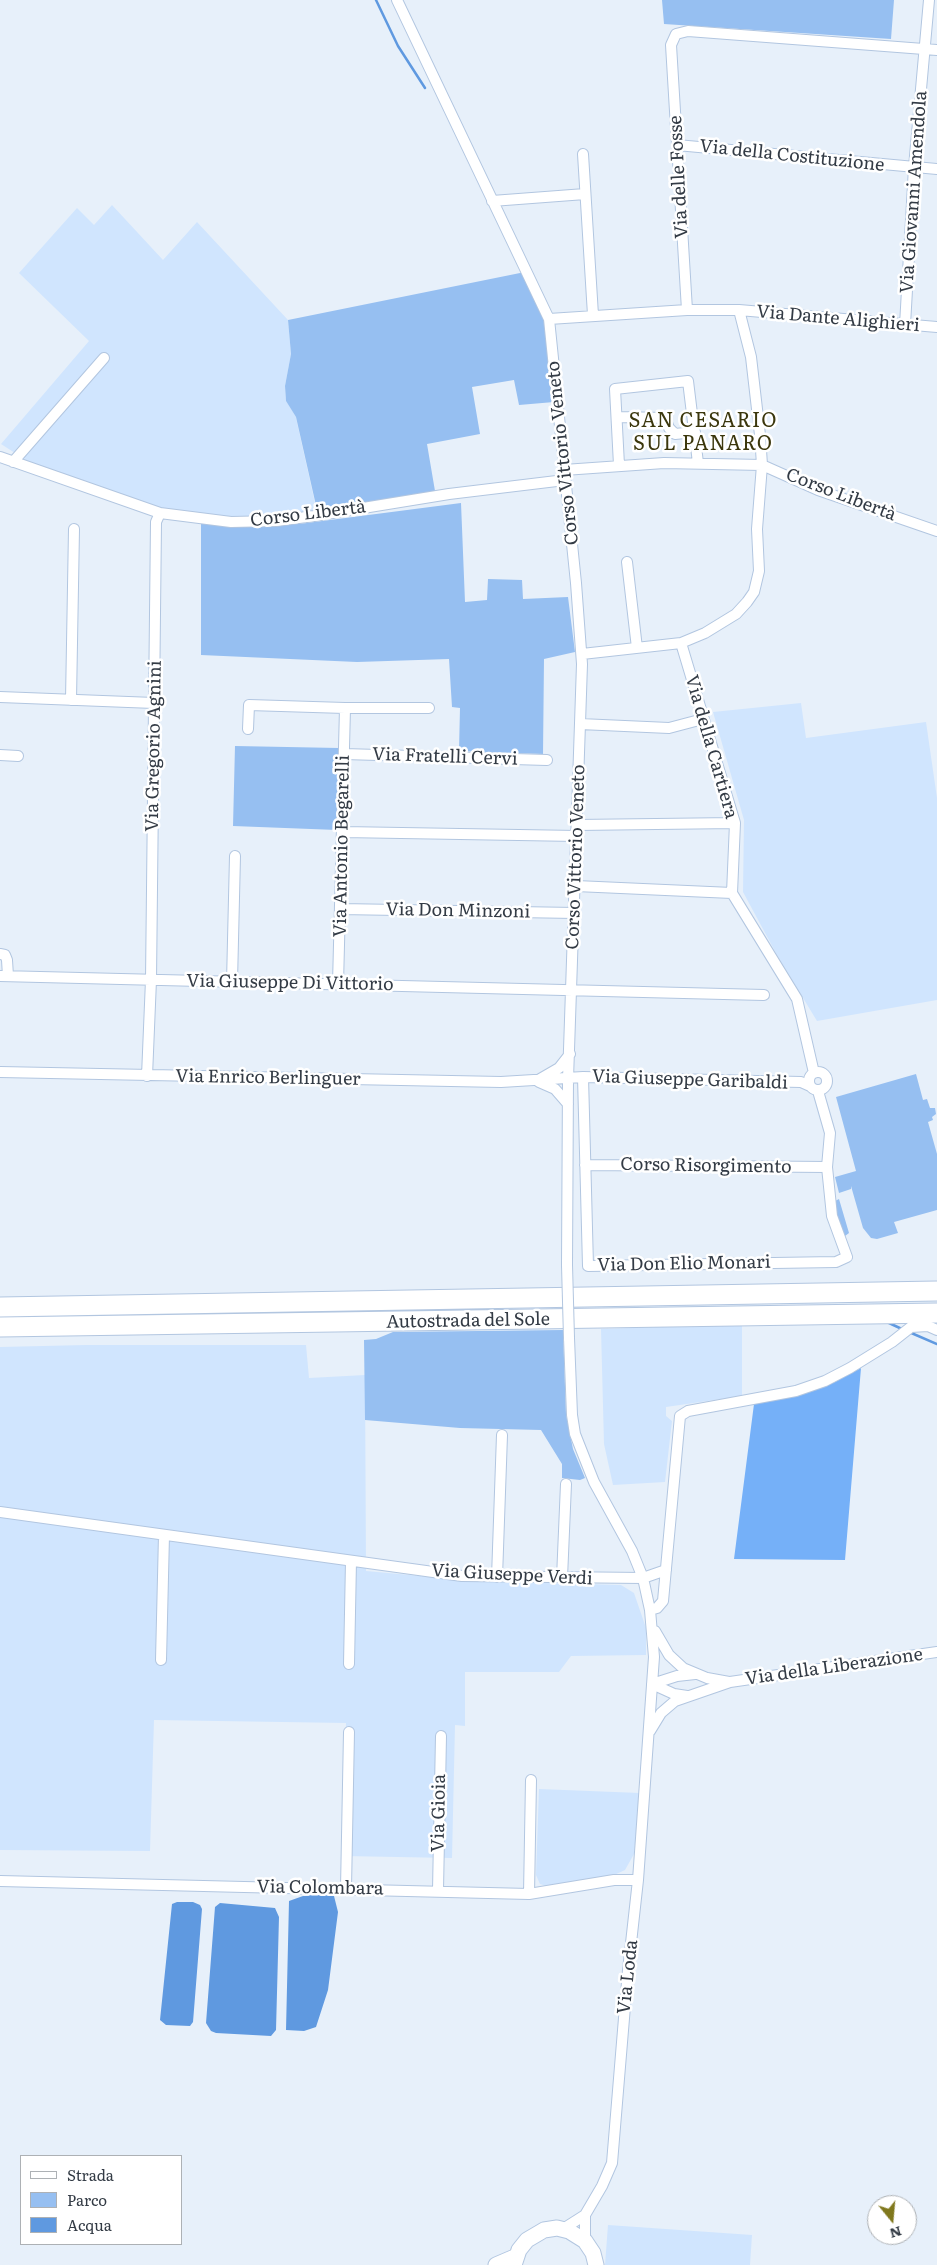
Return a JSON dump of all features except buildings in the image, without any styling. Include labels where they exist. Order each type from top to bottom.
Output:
[{"type":"highway","name":"Autostrada del Sole","points":[[0,1308],[937,1290]]},
{"type":"highway","name":"Autostrada del Sole","points":[[0,1327],[937,1312]]},
{"type":"main road","points":[[496,2265],[515,2260],[523,2244],[532,2236],[544,2230],[563,2229],[575,2233],[585,2241],[594,2253],[596,2265]]},
{"type":"street","name":"Corso Vittorio Veneto","points":[[397,0],[549,319],[582,654],[576,886],[568,1079],[566,1265],[572,1415],[578,1444],[594,1482],[632,1551],[642,1578],[650,1610],[654,1657],[649,1732]]},
{"type":"street","name":"Via Giovanni Amendola","points":[[905,325],[914,167],[929,0]]},
{"type":"street","name":"Via delle Fosse","points":[[686,310],[671,45],[676,34],[688,31],[925,49]]},
{"type":"street","points":[[925,49],[937,50]]},
{"type":"street","name":"Via della Costituzione","points":[[677,144],[937,169]]},
{"type":"street","points":[[583,154],[593,315]]},
{"type":"street","points":[[492,201],[585,194]]},
{"type":"street","name":"Via Dante Alighieri","points":[[549,319],[686,310],[738,310],[937,327]]},
{"type":"street","points":[[582,654],[681,643],[705,633],[736,614],[754,592],[759,571],[757,529],[762,465],[751,357],[738,310]]},
{"type":"street","points":[[13,462],[104,358]]},
{"type":"street","points":[[619,465],[615,389],[688,381],[698,463]]},
{"type":"street","points":[[617,417],[665,418],[669,428],[675,434],[694,432]]},
{"type":"street","name":"Corso Libertà","points":[[0,457],[160,513],[231,522],[276,521],[619,465],[698,463],[762,465],[818,490],[937,530]]},
{"type":"street","name":"Via Gregorio Agnini","points":[[146,1076],[151,980],[156,522],[160,513]]},
{"type":"street","points":[[71,700],[74,529]]},
{"type":"street","points":[[627,562],[637,648]]},
{"type":"street","name":"Via della Cartiera","points":[[681,643],[735,823],[732,893]]},
{"type":"street","points":[[0,697],[154,703]]},
{"type":"street","points":[[248,729],[249,705],[429,708]]},
{"type":"street","name":"Via Antonio Begarelli","points":[[338,984],[345,708]]},
{"type":"street","points":[[580,724],[668,728],[703,720]]},
{"type":"street","name":"Via Fratelli Cervi","points":[[344,754],[547,760]]},
{"type":"street","points":[[0,755],[18,756]]},
{"type":"street","points":[[577,825],[735,823]]},
{"type":"street","points":[[343,832],[576,836]]},
{"type":"street","points":[[232,982],[234,856]]},
{"type":"street","points":[[576,886],[732,893],[797,999],[814,1073]]},
{"type":"street","name":"Via Don Minzoni","points":[[340,909],[575,913]]},
{"type":"street","name":"Via Giuseppe Di Vittorio","points":[[0,954],[5,955],[8,960],[4,976],[764,995]]},
{"type":"street","name":"Via Enrico Berlinguer","points":[[537,1081],[559,1068],[570,1054]]},
{"type":"street","name":"Via Enrico Berlinguer","points":[[0,1072],[491,1082],[568,1079]]},
{"type":"street","points":[[814,1088],[826,1087],[828,1078],[823,1073],[814,1073],[810,1077],[830,1133],[827,1167]]},
{"type":"street","name":"Via Giuseppe Garibaldi","points":[[568,1079],[583,1077],[801,1082],[814,1088]]},
{"type":"street","name":"Via Don Elio Monari","points":[[583,1077],[588,1266],[836,1262],[847,1257],[832,1216],[827,1167]]},
{"type":"street","points":[[537,1081],[555,1089],[568,1104]]},
{"type":"street","name":"Corso Risorgimento","points":[[585,1165],[827,1167]]},
{"type":"street","points":[[650,1610],[657,1608],[663,1601],[680,1416],[688,1411],[796,1391],[825,1381],[873,1354],[911,1327],[928,1326],[937,1330]]},
{"type":"street","points":[[497,1577],[502,1435]]},
{"type":"street","points":[[562,1578],[566,1484]]},
{"type":"street","name":"Via Giuseppe Verdi","points":[[0,1512],[462,1576],[642,1578]]},
{"type":"street","points":[[161,1660],[164,1534]]},
{"type":"street","points":[[349,1664],[351,1561]]},
{"type":"street","points":[[642,1578],[666,1570]]},
{"type":"street","name":"Via della Liberazione","points":[[653,1628],[676,1663],[696,1674],[730,1682]]},
{"type":"street","name":"Via della Liberazione","points":[[649,1732],[661,1713],[675,1701],[730,1682],[937,1652]]},
{"type":"street","name":"Via della Liberazione","points":[[652,1684],[677,1676],[696,1674]]},
{"type":"street","points":[[652,1684],[668,1692],[687,1696]]},
{"type":"street","points":[[346,1888],[349,1732]]},
{"type":"street","name":"Via Loda","points":[[563,2229],[585,2215],[602,2186],[612,2163],[628,1970],[638,1880],[649,1732]]},
{"type":"street","name":"Via Gioia","points":[[438,1890],[441,1736]]},
{"type":"street","points":[[529,1894],[531,1780]]},
{"type":"street","name":"Via Colombara","points":[[0,1881],[438,1890],[529,1894],[614,1880],[638,1880]]},
{"type":"street","points":[[585,2215],[585,2241]]},
{"type":"shaded area","points":[[112,205],[163,260],[197,222],[288,320],[291,354],[285,386],[286,401],[296,417],[319,521],[299,524],[239,523],[155,508],[32,464],[1,444],[89,341],[19,273],[77,208],[94,225]]},
{"type":"shaded area","points":[[801,703],[806,738],[926,722],[937,798],[937,1000],[817,1021],[777,955],[743,892],[744,820],[713,712]]},
{"type":"shaded area","points":[[742,1324],[742,1396],[666,1407],[666,1416],[672,1421],[665,1482],[613,1485],[604,1444],[601,1329]]},
{"type":"shaded area","points":[[306,1345],[309,1378],[365,1375],[366,1571],[476,1581],[621,1585],[634,1593],[646,1628],[646,1655],[571,1656],[559,1672],[465,1672],[465,1726],[455,1725],[452,1858],[343,1856],[346,1723],[154,1720],[150,1851],[0,1850],[0,1347]]},
{"type":"shaded area","points":[[861,1368],[845,1560],[734,1559],[754,1404],[796,1395],[835,1382]]},
{"type":"shaded area","points":[[539,1789],[640,1793],[634,1854],[625,1870],[614,1875],[549,1887],[540,1884],[536,1875]]},
{"type":"shaded area","points":[[608,2225],[752,2235],[750,2265],[605,2265]]},
{"type":"green space","points":[[662,0],[894,0],[891,39],[664,24]]},
{"type":"green space","points":[[525,272],[547,328],[554,402],[519,405],[514,380],[472,387],[480,434],[427,444],[435,491],[317,510],[296,417],[286,401],[285,386],[291,354],[288,320]]},
{"type":"green space","points":[[461,503],[465,602],[487,600],[488,579],[522,580],[523,599],[568,597],[575,652],[544,659],[543,754],[459,751],[460,708],[452,707],[449,659],[357,662],[201,655],[201,520],[299,524]]},
{"type":"green space","points":[[235,746],[339,748],[337,830],[233,826]]},
{"type":"green space","points":[[916,1074],[923,1100],[927,1099],[930,1108],[935,1108],[936,1114],[932,1117],[933,1120],[928,1122],[937,1154],[937,1210],[894,1222],[898,1233],[877,1239],[871,1238],[863,1228],[851,1186],[851,1189],[839,1193],[835,1177],[856,1171],[836,1097]]},
{"type":"green space","points":[[839,1199],[849,1233],[845,1236],[842,1234],[835,1208],[835,1201]]},
{"type":"green space","points":[[563,1330],[566,1414],[573,1449],[585,1478],[580,1480],[562,1478],[562,1464],[541,1430],[460,1428],[365,1420],[364,1340],[376,1339],[393,1332]]},
{"type":"water","points":[[322,1894],[334,1896],[338,1912],[328,1990],[316,2027],[304,2031],[286,2030],[289,1901],[303,1896]]},
{"type":"water","points":[[177,1902],[193,1902],[200,1905],[202,1909],[193,2022],[190,2026],[166,2025],[160,2020],[172,1904]]},
{"type":"water","points":[[220,1903],[275,1908],[279,1917],[276,2030],[271,2036],[216,2033],[211,2031],[206,2023],[215,1907]]},
{"type":"waterway","points":[[376,0],[398,46],[425,88]]},
{"type":"waterway","points":[[889,1323],[904,1330]]},
{"type":"waterway","points":[[909,1332],[937,1344]]},
{"type":"district","name":"SAN CESARIO SUL PANARO","points":[[703,432]]}]
